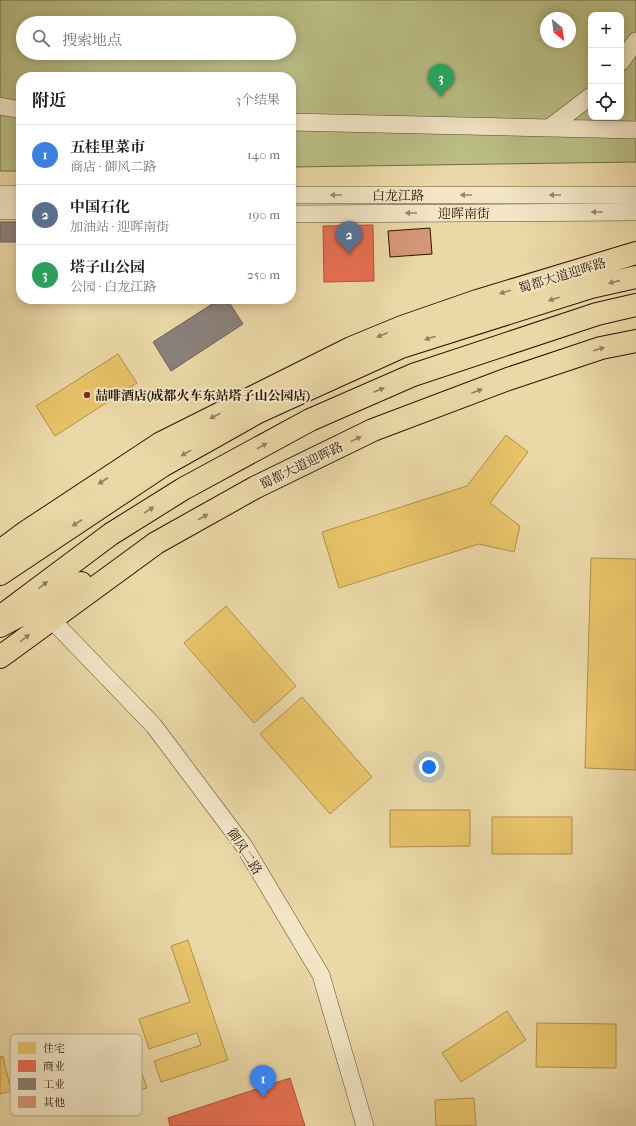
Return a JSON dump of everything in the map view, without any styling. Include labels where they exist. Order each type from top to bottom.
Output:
[{"type":"main road","name":"蜀都大道迎晖路","points":[[0,551],[161,443],[351,348],[402,327],[477,301],[636,253]]},
{"type":"main road","name":"蜀都大道迎晖路","points":[[0,574],[162,466],[258,412],[392,352],[591,288],[636,277]]},
{"type":"main road","points":[[0,617],[111,534],[183,489],[310,420],[413,375],[597,314],[636,306]]},
{"type":"main road","name":"蜀都大道迎晖路","points":[[0,656],[156,543],[256,487],[373,430],[508,379],[601,348],[636,341]]},
{"type":"main road","points":[[291,377],[392,352]]},
{"type":"main road","points":[[0,626],[156,543]]},
{"type":"street","points":[[624,58],[636,41]]},
{"type":"street","points":[[549,128],[588,98]]},
{"type":"street","points":[[0,106],[16,109]]},
{"type":"street","points":[[296,122],[636,130]]},
{"type":"street","points":[[0,194],[16,194]]},
{"type":"street","name":"白龙江路","points":[[296,195],[636,195]]},
{"type":"street","points":[[0,211],[16,211]]},
{"type":"street","name":"迎晖南街","points":[[296,214],[636,212]]},
{"type":"street","name":"御风二路","points":[[51,619],[154,726],[244,846],[321,975],[365,1126]]},
{"type":"green space","points":[[0,0],[636,0],[636,162],[296,167],[296,72],[16,72],[16,171],[0,171]]},
{"type":"building: 住宅","name":"喆啡酒店(成都火车东站塔子山公园店)","points":[[118,354],[137,383],[55,436],[36,406]]},
{"type":"building: 住宅","points":[[506,435],[528,452],[490,503],[520,526],[514,552],[479,544],[339,588],[322,532],[467,486]]},
{"type":"building: 住宅","points":[[591,558],[636,559],[636,770],[585,768]]},
{"type":"building: 住宅","points":[[226,606],[296,686],[254,723],[184,643]]},
{"type":"building: 住宅","points":[[302,697],[372,777],[330,814],[260,734]]},
{"type":"building: 住宅","points":[[390,810],[470,810],[470,846],[390,847]]},
{"type":"building: 住宅","points":[[492,817],[572,817],[572,854],[492,854]]},
{"type":"building: 住宅","points":[[188,940],[228,1060],[161,1082],[154,1061],[201,1045],[197,1033],[149,1049],[139,1019],[190,1002],[171,946]]},
{"type":"building: 住宅","points":[[507,1011],[526,1040],[461,1082],[442,1053]]},
{"type":"building: 住宅","points":[[537,1023],[616,1024],[616,1068],[536,1067]]},
{"type":"building: 住宅","points":[[3,1056],[10,1091],[0,1094],[0,1057]]},
{"type":"building: 住宅","points":[[142,1074],[147,1088],[142,1090]]},
{"type":"building: 住宅","points":[[474,1098],[476,1126],[436,1126],[435,1100]]},
{"type":"building: 商业","points":[[373,225],[374,281],[324,282],[323,226]]},
{"type":"building: 商业","points":[[290,1078],[305,1126],[170,1126],[168,1118]]},
{"type":"building: 工业","points":[[0,222],[16,222],[16,242],[0,242]]},
{"type":"building: 工业","points":[[212,304],[230,304],[243,324],[171,371],[153,342]]},
{"type":"building: 其他","points":[[430,228],[432,254],[390,257],[388,231]]},
{"type":"place","name":"塔子山公园","points":[[441,97]]},
{"type":"place","name":"中国石化","points":[[349,254]]},
{"type":"place","name":"喆啡酒店(成都火车东站塔子山公园店)","points":[[87,395]]},
{"type":"place","name":"五桂里菜市","points":[[263,1098]]}]
